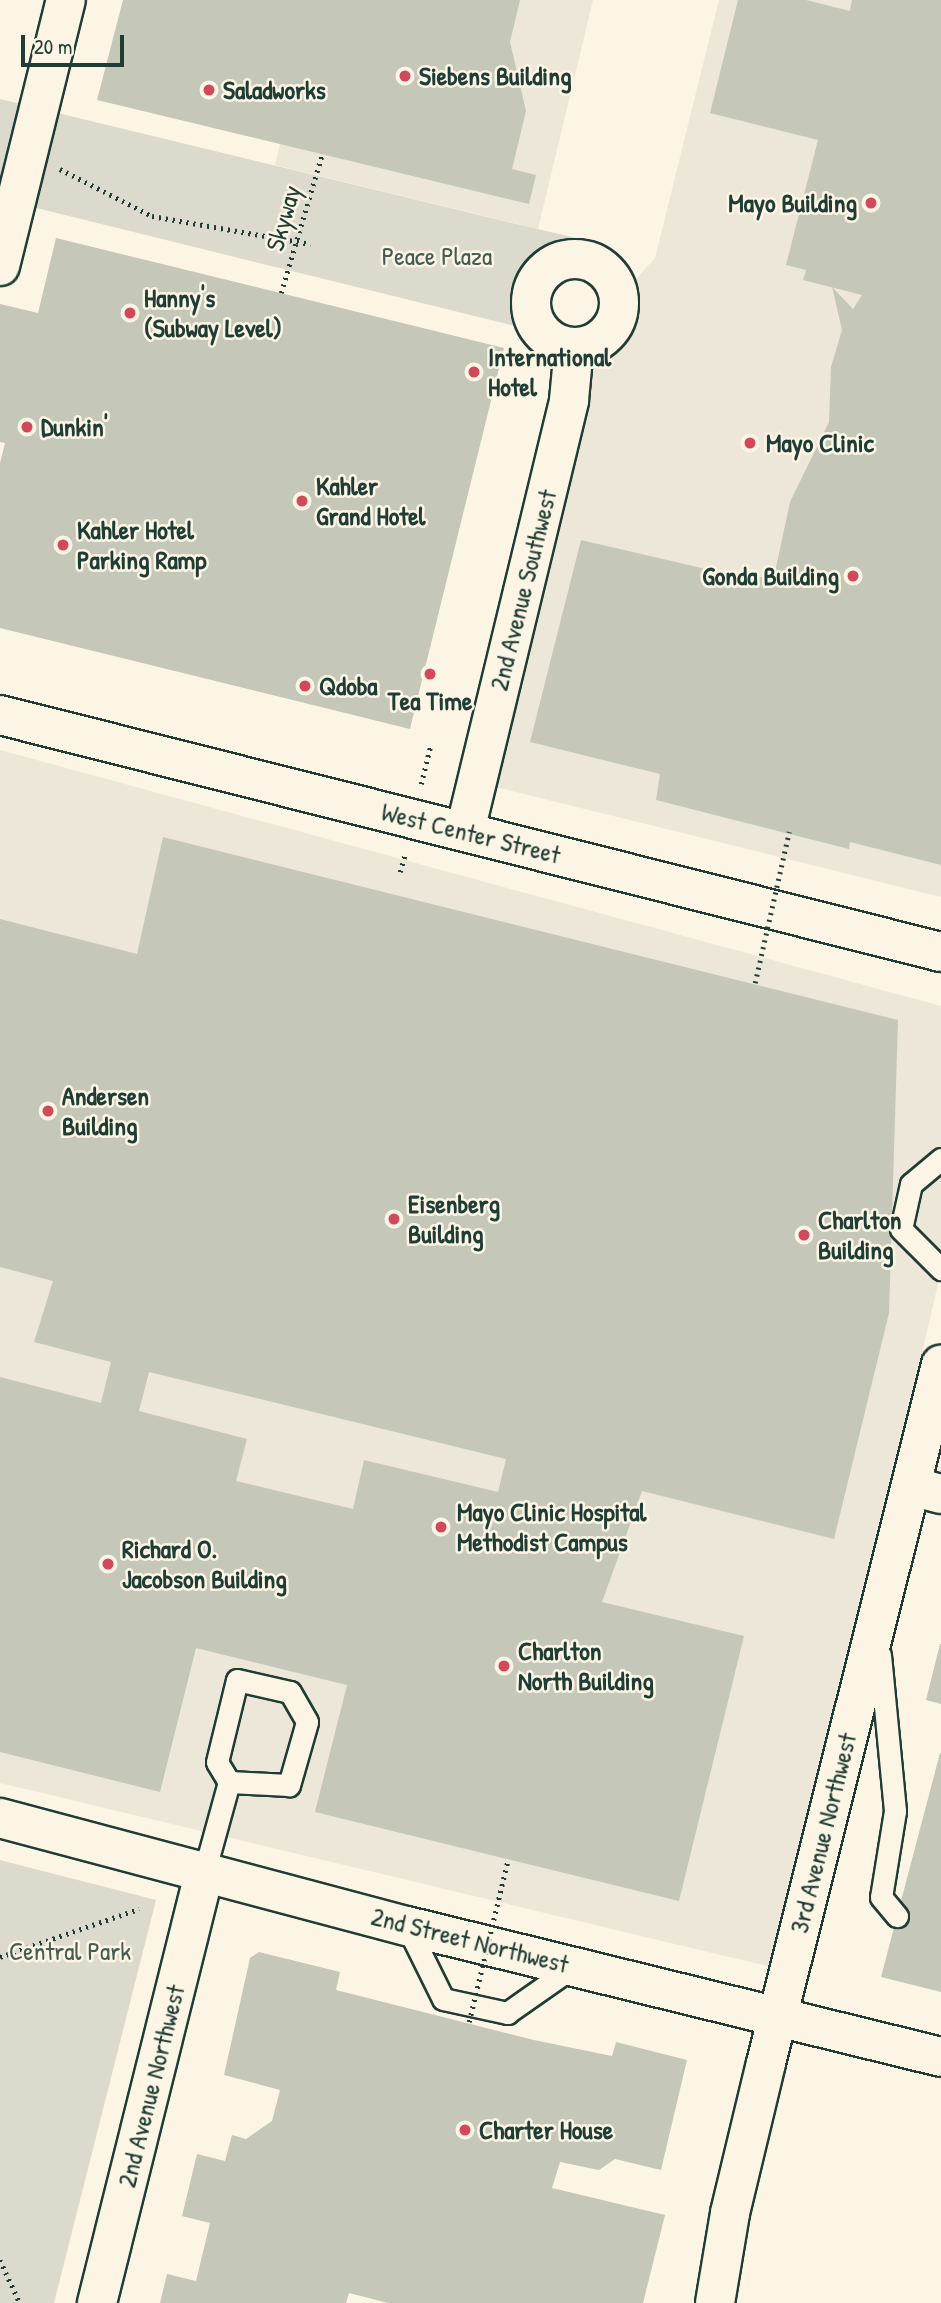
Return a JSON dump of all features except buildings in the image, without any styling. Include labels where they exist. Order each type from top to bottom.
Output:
[{"type":"street","points":[[0,266],[66,0]]},
{"type":"street","name":"2nd Avenue Southwest","points":[[465,831],[569,400],[574,347]]},
{"type":"street","name":"West Center Street","points":[[0,715],[941,952]]},
{"type":"street","name":"3rd Avenue Northwest","points":[[715,2303],[730,2213],[877,1618],[926,1490],[941,1365]]},
{"type":"street","name":"2nd Street Northwest","points":[[0,1818],[205,1869],[407,1926],[941,2057]]},
{"type":"street","name":"2nd Avenue Northwest","points":[[97,2303],[205,1869]]},
{"type":"lane","points":[[941,1159],[911,1184],[901,1229],[941,1269]]},
{"type":"lane","points":[[877,1618],[895,1811],[881,1897],[898,1916]]},
{"type":"lane","points":[[205,1869],[229,1782],[217,1762],[237,1680],[290,1692],[307,1722],[289,1785],[229,1782]]},
{"type":"lane","points":[[407,1926],[443,1998],[507,2013],[574,1966]]},
{"type":"path","points":[[29,150],[122,204],[152,216],[311,244]]},
{"type":"path","name":"Skyway","points":[[281,293],[322,155]]},
{"type":"path","points":[[755,983],[789,832]]},
{"type":"path","points":[[469,2022],[508,1860]]},
{"type":"path","points":[[0,1956],[139,1909]]},
{"type":"path","points":[[0,2260],[20,2303]]},
{"type":"shaded area","name":"Siebens Building","points":[[314,0],[593,0],[538,229],[275,165]]},
{"type":"shaded area","name":"Mayo Clinic","points":[[719,0],[941,0],[941,897],[476,782],[574,347],[655,258]]},
{"type":"shaded area","name":"Mayo Clinic Hospital Methodist Campus","points":[[0,750],[941,1006],[941,1271],[780,1969],[0,1783]]},
{"type":"green space","name":"Peace Plaza","points":[[0,99],[581,239],[529,279],[527,329],[0,199]]},
{"type":"green space","name":"Central Park","points":[[0,1860],[156,1900],[54,2303],[0,2303]]},
{"type":"place","name":"Siebens Building","points":[[405,76]]},
{"type":"place","name":"Saladworks","points":[[209,90]]},
{"type":"place","name":"Mayo Building","points":[[871,203]]},
{"type":"place","name":"Hanny's (Subway Level)","points":[[130,313]]},
{"type":"place","name":"International Hotel","points":[[474,372]]},
{"type":"place","name":"Dunkin'","points":[[27,427]]},
{"type":"place","name":"Mayo Clinic","points":[[750,443]]},
{"type":"place","name":"Kahler Grand Hotel","points":[[302,501]]},
{"type":"place","name":"Kahler Hotel Parking Ramp","points":[[63,545]]},
{"type":"place","name":"Gonda Building","points":[[853,576]]},
{"type":"place","name":"Tea Time","points":[[430,674]]},
{"type":"place","name":"Qdoba","points":[[305,686]]},
{"type":"place","name":"Andersen Building","points":[[48,1111]]},
{"type":"place","name":"Eisenberg Building","points":[[394,1219]]},
{"type":"place","name":"Charlton Building","points":[[804,1235]]},
{"type":"place","name":"Mayo Clinic Hospital Methodist Campus","points":[[441,1527]]},
{"type":"place","name":"Richard O. Jacobson Building","points":[[108,1564]]},
{"type":"place","name":"Charlton North Building","points":[[504,1666]]},
{"type":"place","name":"Charter House","points":[[465,2130]]}]
